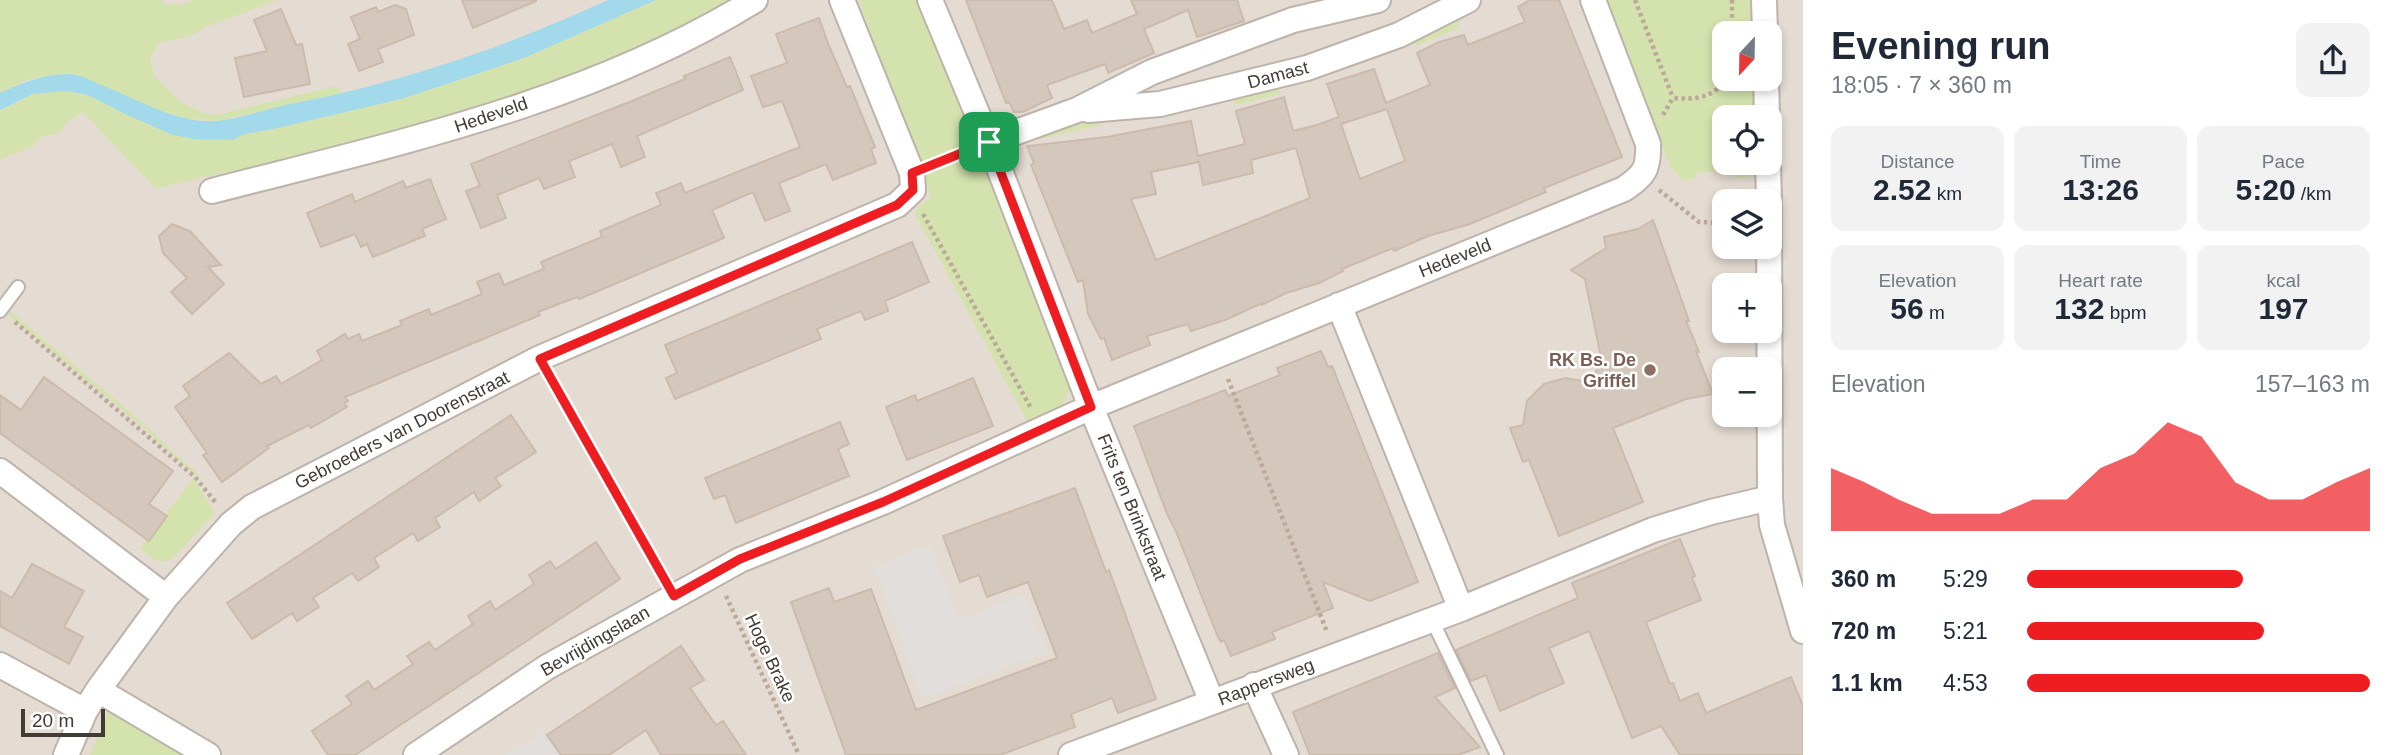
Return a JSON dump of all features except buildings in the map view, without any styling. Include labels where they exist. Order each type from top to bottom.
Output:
[{"type":"street","name":"Hedeveld","points":[[212,191],[450,130],[620,71],[755,0]]},
{"type":"street","points":[[842,0],[913,181]]},
{"type":"street","name":"Frits ten Brinkstraat","points":[[930,0],[989,142],[1091,407],[1212,702]]},
{"type":"street","name":"Damast","points":[[989,142],[1077,110],[1152,72],[1293,20],[1378,0]]},
{"type":"street","name":"Damast","points":[[1077,110],[1160,104],[1307,68],[1399,35],[1468,0]]},
{"type":"street","points":[[1593,0],[1648,144],[1648,162],[1642,177]]},
{"type":"street","points":[[1764,0],[1765,21]]},
{"type":"street","name":"Hedeveld","points":[[1091,407],[1623,189],[1642,177]]},
{"type":"street","name":"Gebroeders van Doorenstraat","points":[[66,755],[85,711],[98,690],[166,597],[231,524],[252,507],[540,359],[897,205],[913,181]]},
{"type":"street","points":[[1769,259],[1772,525],[1803,631]]},
{"type":"street","points":[[1339,305],[1461,610]]},
{"type":"street","name":"Bevrijdingslaan","points":[[416,755],[547,667],[740,559],[883,502],[1091,407]]},
{"type":"street","points":[[0,471],[166,597]]},
{"type":"street","name":"Rappersweg","points":[[1071,755],[1461,610],[1653,530],[1770,498]]},
{"type":"street","points":[[0,666],[85,711]]},
{"type":"street","points":[[1254,685],[1286,755]]},
{"type":"street","points":[[98,690],[208,755]]},
{"type":"lane","points":[[4,314],[18,287]]},
{"type":"lane","points":[[1432,620],[1497,755]]},
{"type":"path","points":[[1635,0],[1673,98]]},
{"type":"path","points":[[1732,0],[1732,21]]},
{"type":"path","points":[[1673,98],[1709,96],[1716,91]]},
{"type":"path","points":[[1662,118],[1673,98]]},
{"type":"path","points":[[989,142],[913,181],[925,219],[1042,429]]},
{"type":"path","points":[[1642,177],[1699,222],[1712,223]]},
{"type":"path","points":[[4,314],[195,477],[231,524]]},
{"type":"path","points":[[1218,355],[1336,655]]},
{"type":"path","points":[[540,359],[674,596]]},
{"type":"path","name":"Hoge Brake","points":[[716,573],[799,755]]},
{"type":"shaded area","points":[[0,0],[1803,0],[1803,755],[0,755]]},
{"type":"shaded area","points":[[931,545],[958,620],[1024,595],[1047,652],[922,698],[874,566]]},
{"type":"shaded area","points":[[542,732],[557,755],[508,755]]},
{"type":"green space","points":[[0,0],[160,0],[165,4],[184,4],[194,0],[279,0],[203,28],[188,37],[159,43],[150,59],[155,77],[179,101],[201,112],[216,115],[337,86],[343,93],[218,121],[183,118],[161,111],[69,73],[29,79],[0,93]]},
{"type":"green space","points":[[656,0],[731,0],[670,33],[591,69],[504,102],[294,161],[203,177],[156,189],[83,112],[65,124],[60,133],[41,137],[32,147],[0,159],[0,111],[33,94],[66,91],[88,95],[127,115],[233,140],[244,134],[447,84],[524,58]]},
{"type":"green space","points":[[859,0],[917,0],[1071,378],[1067,397],[1052,413],[1027,421],[914,212],[931,196],[913,153],[916,146]]},
{"type":"green space","points":[[1606,0],[1752,0],[1753,21],[1712,21],[1712,91],[1753,91],[1753,105],[1712,105],[1712,172],[1696,173],[1695,179],[1682,179],[1671,168]]},
{"type":"green space","points":[[1457,22],[1459,28],[1415,46],[1413,40]]},
{"type":"green space","points":[[1278,85],[1280,94],[1235,105],[1232,96]]},
{"type":"green space","points":[[1094,122],[1101,125],[1018,144],[1023,136]]},
{"type":"green space","points":[[1735,175],[1752,175],[1752,177],[1735,178]]},
{"type":"green space","points":[[11,312],[136,417],[203,479],[8,315]]},
{"type":"green space","points":[[193,478],[215,513],[173,558],[163,562],[155,560],[140,548]]},
{"type":"green space","points":[[109,710],[186,755],[90,755]]},
{"type":"water","points":[[608,0],[656,0],[524,58],[447,84],[401,99],[244,134],[233,140],[195,139],[173,135],[88,95],[66,91],[33,94],[0,110],[0,93],[40,78],[70,74],[172,115],[202,121],[227,120],[375,85],[454,61],[532,33]]},
{"type":"place","name":"RK Bs. De Griffel","points":[[1650,370]]},
{"type":"route","points":[[989,142],[1091,407],[883,502],[740,559],[674,596],[540,359],[897,205],[913,190],[912,173],[989,142]]}]
